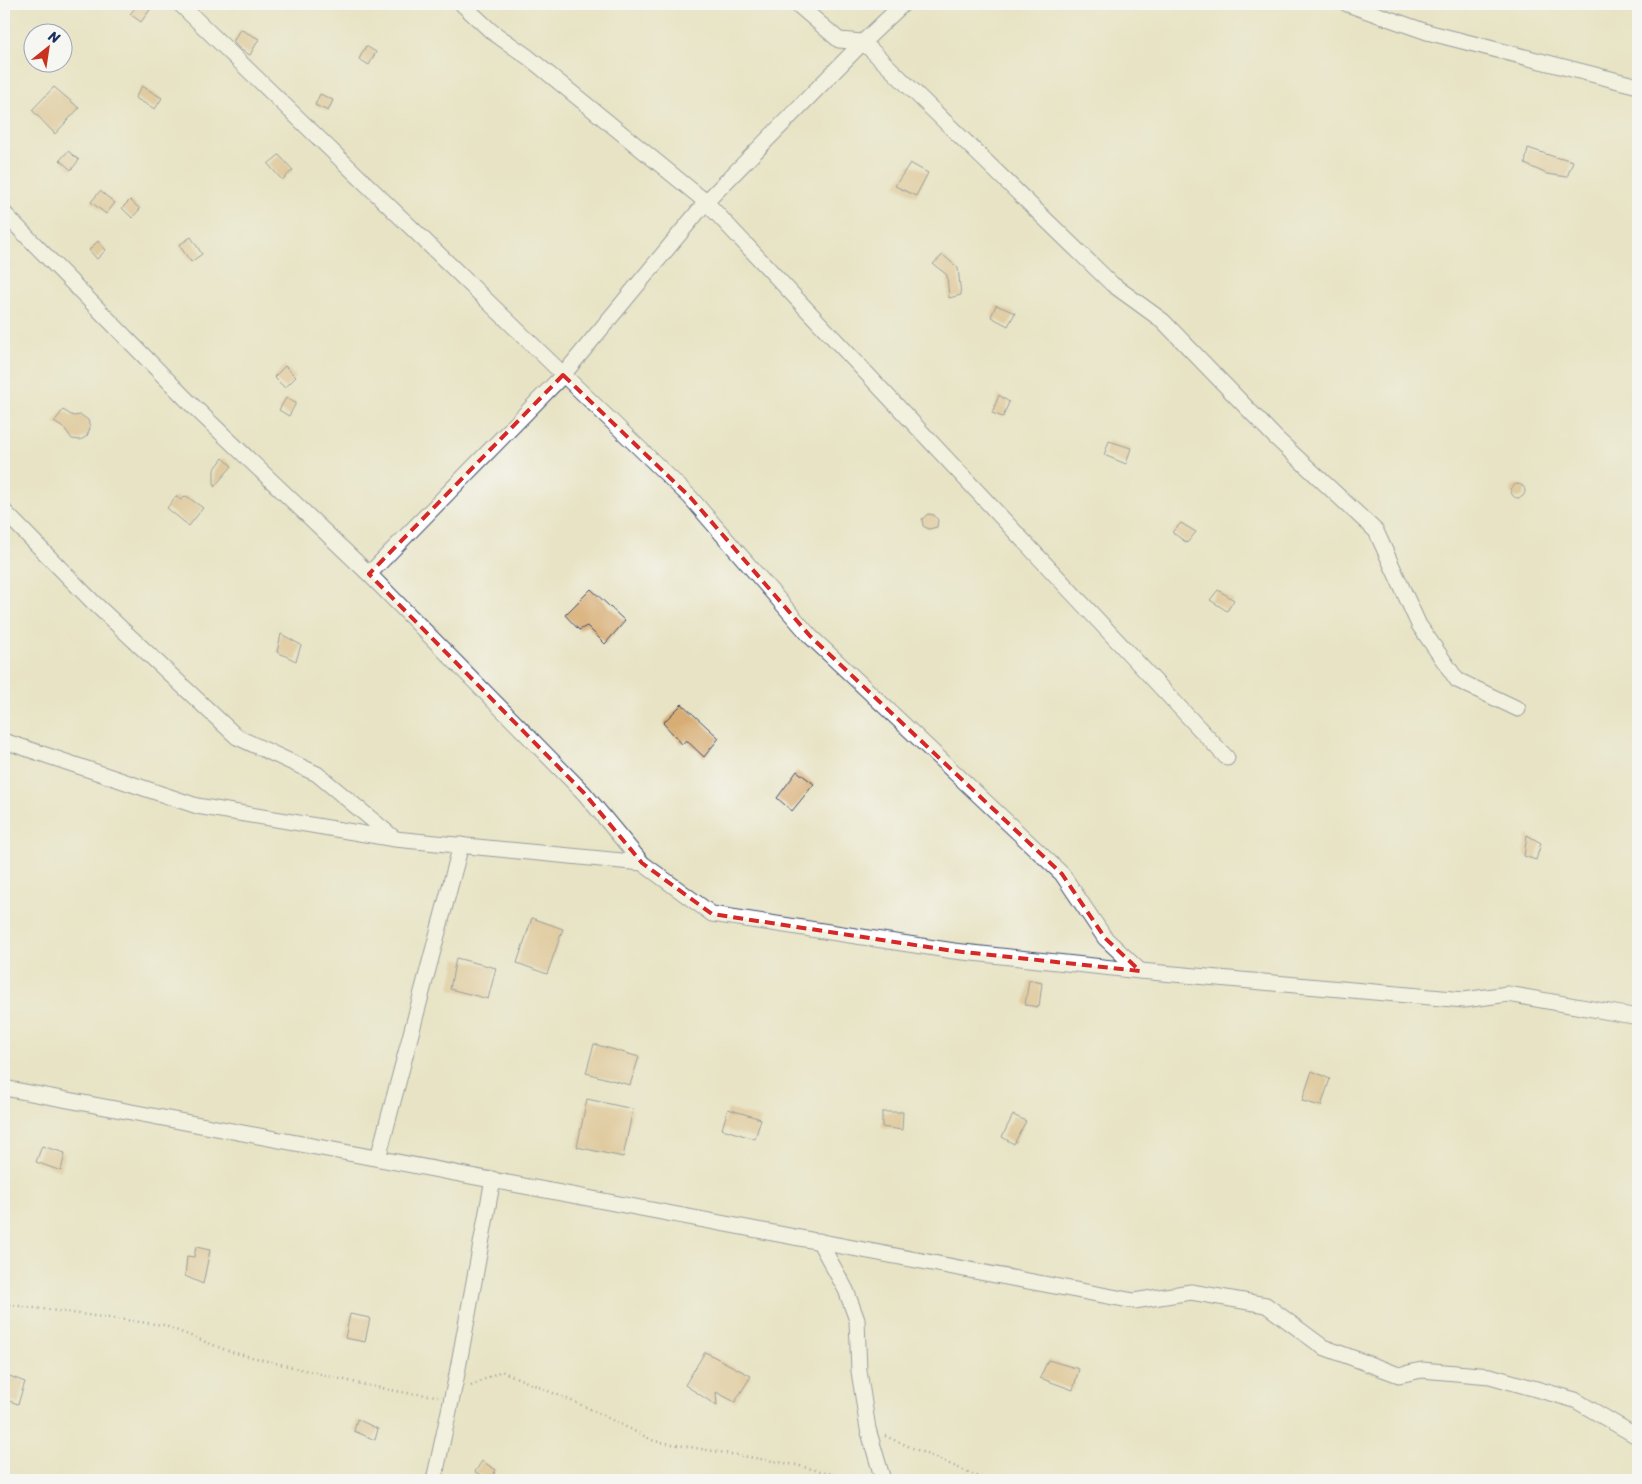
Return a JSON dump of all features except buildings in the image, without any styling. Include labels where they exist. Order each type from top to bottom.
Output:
[{"type":"street","points":[[180,4],[690,497],[810,636],[1062,874],[1105,938],[1140,971]]},
{"type":"street","points":[[462,4],[491,31],[528,57],[706,202],[1226,758]]},
{"type":"street","points":[[797,4],[838,40],[863,42],[1112,284],[1163,321],[1276,438],[1376,531],[1419,625],[1457,680],[1518,709]]},
{"type":"street","points":[[369,574],[563,375],[706,202],[863,42],[903,4]]},
{"type":"street","points":[[1347,4],[1427,32],[1638,86]]},
{"type":"street","points":[[4,213],[191,404],[369,574],[584,793],[642,863],[712,914],[954,951],[1140,971],[1464,1000],[1508,994],[1638,1017]]},
{"type":"street","points":[[4,511],[92,601],[237,736],[317,774],[395,839]]},
{"type":"street","points":[[4,741],[197,806],[395,839],[642,863]]},
{"type":"street","points":[[378,1158],[461,845]]},
{"type":"street","points":[[4,1088],[819,1240],[1134,1301],[1191,1292],[1266,1304],[1323,1347],[1399,1375],[1422,1370],[1490,1376],[1576,1400],[1638,1437]]},
{"type":"street","points":[[434,1480],[452,1397],[493,1179]]},
{"type":"street","points":[[819,1240],[846,1290],[857,1320],[858,1371],[868,1429],[883,1480]]},
{"type":"path","points":[[4,1304],[162,1325],[231,1352],[407,1393],[452,1397],[467,1387],[501,1371],[586,1407],[654,1440],[796,1465],[856,1480]]},
{"type":"path","points":[[868,1429],[986,1480]]},
{"type":"highlighted area","points":[[563,375],[690,497],[810,636],[1062,874],[1105,938],[1140,971],[954,951],[712,914],[642,863],[584,793],[369,574]]}]
